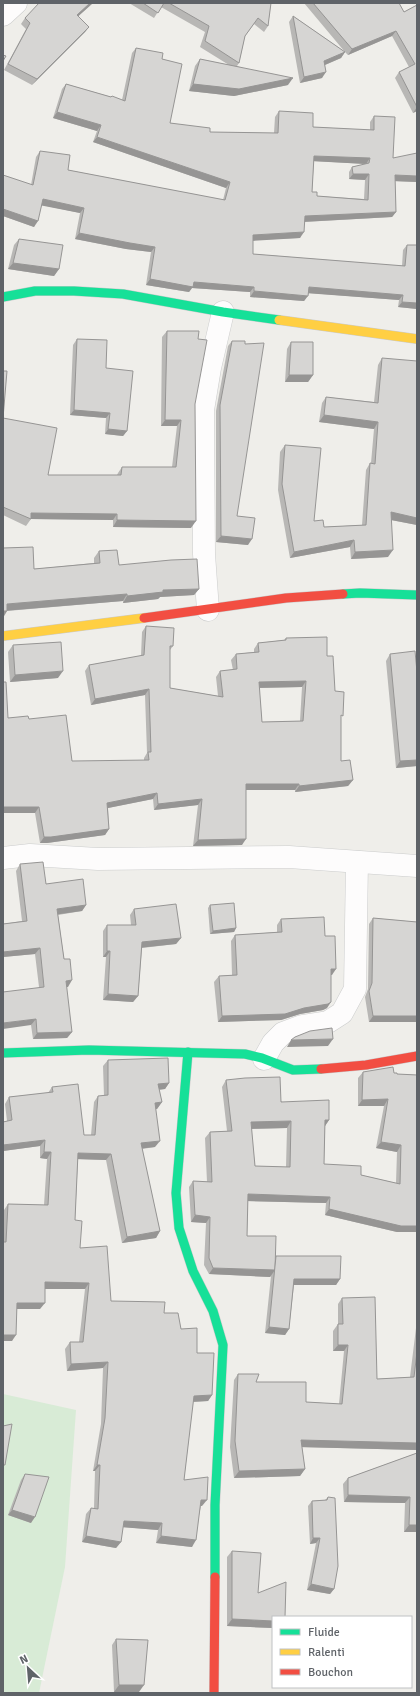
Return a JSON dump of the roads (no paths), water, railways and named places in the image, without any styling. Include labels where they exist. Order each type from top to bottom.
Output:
[{"type":"street","points":[[3,15],[16,3]]},
{"type":"street","points":[[3,297],[35,291],[74,291],[123,294],[223,312],[417,339]]},
{"type":"street","points":[[208,610],[204,554],[204,410],[210,368],[223,312]]},
{"type":"street","points":[[3,636],[208,610],[286,598],[360,593],[417,595]]},
{"type":"street","points":[[3,858],[30,855],[98,859],[290,857],[417,866]]},
{"type":"street","points":[[264,1059],[273,1043],[283,1033],[302,1026],[328,1022],[342,1013],[355,989],[357,862]]},
{"type":"street","points":[[3,1054],[89,1050],[245,1054],[264,1059],[274,1065],[288,1070],[298,1071],[366,1065],[417,1056]]},
{"type":"street","points":[[188,1052],[176,1193],[179,1228],[192,1271],[213,1311],[223,1345],[215,1505],[214,1693]]}]
